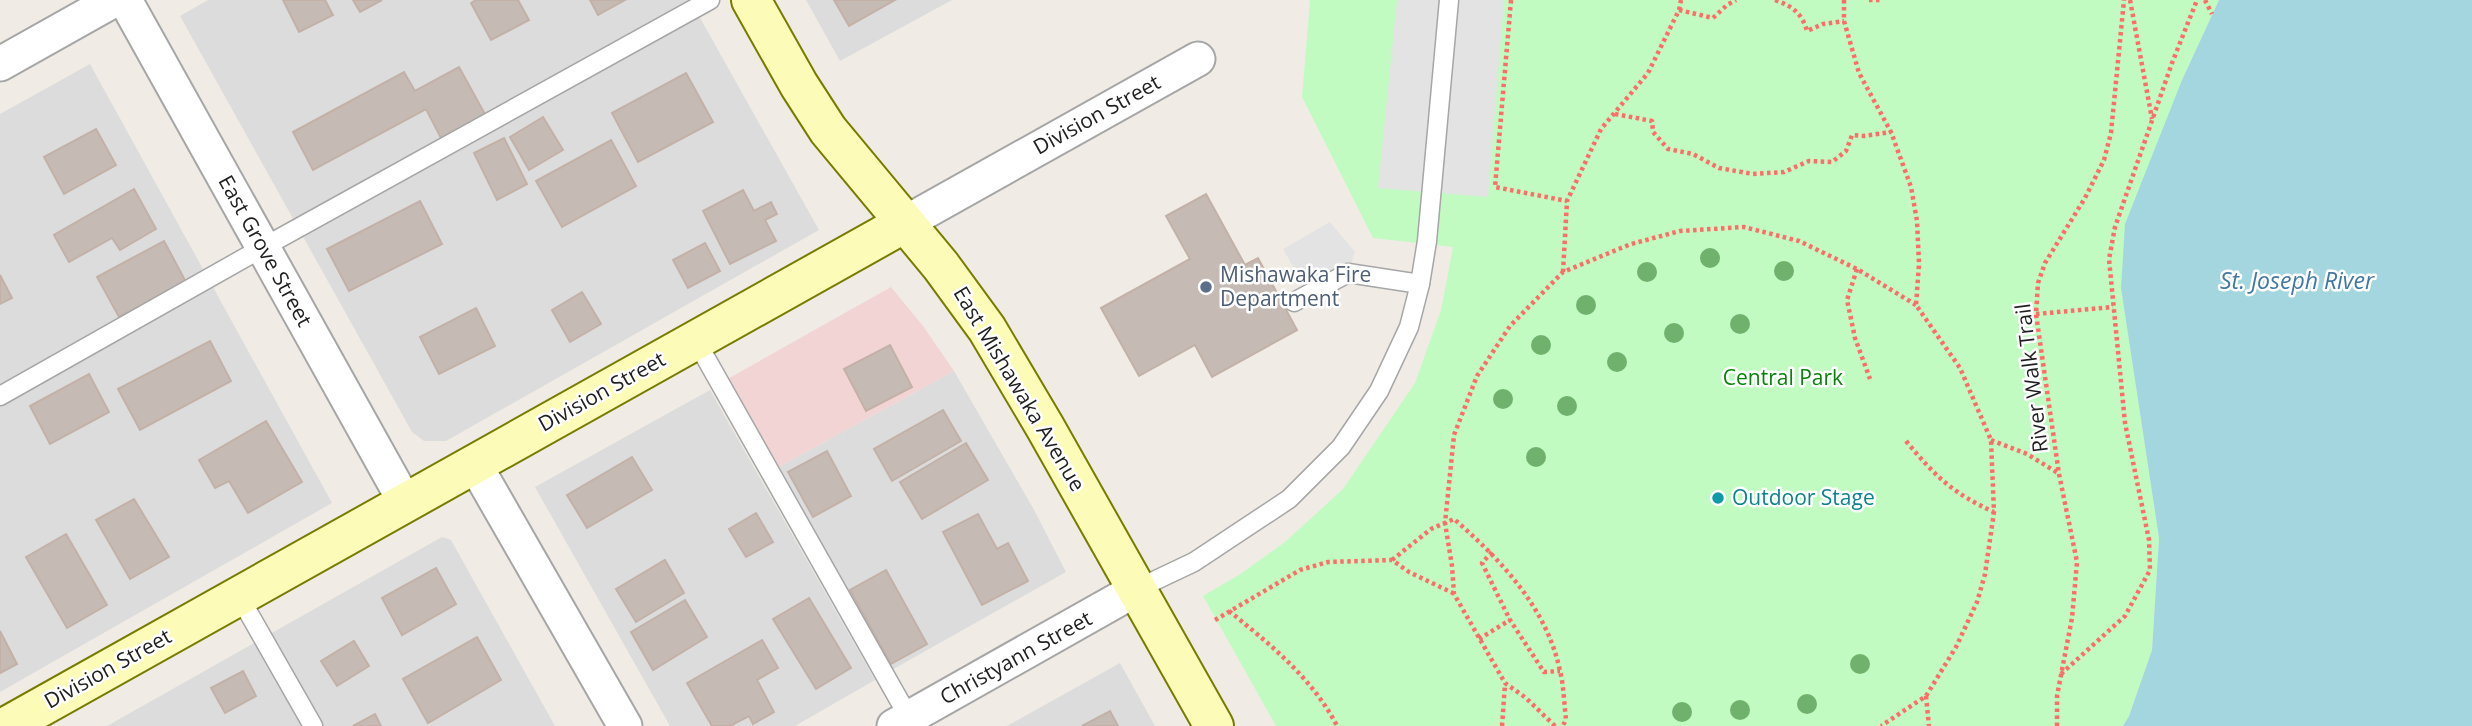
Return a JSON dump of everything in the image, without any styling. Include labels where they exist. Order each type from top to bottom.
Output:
[{"type":"street","points":[[0,64],[114,0]]},
{"type":"street","name":"East Grove Street","points":[[125,0],[405,502]]},
{"type":"street","name":"East Mishawaka Avenue","points":[[751,0],[828,130],[948,274],[987,329],[1214,726]]},
{"type":"street","name":"Division Street","points":[[17,724],[474,463],[1198,59]]},
{"type":"street","points":[[474,463],[625,726]]},
{"type":"street","name":"Christyann Street","points":[[906,723],[1137,589]]},
{"type":"lane","points":[[0,396],[710,0]]},
{"type":"lane","points":[[1137,589],[1194,562],[1289,499],[1341,447],[1379,391],[1409,327],[1420,285],[1427,241],[1449,0]]},
{"type":"lane","points":[[1294,302],[1348,273],[1420,285]]},
{"type":"lane","points":[[695,340],[906,723]]},
{"type":"lane","points":[[239,596],[313,726]]},
{"type":"path","points":[[1511,0],[1495,187],[1567,201]]},
{"type":"path","points":[[1563,272],[1567,201],[1601,129],[1648,74],[1679,10],[1681,0]]},
{"type":"path","points":[[1679,10],[1713,18],[1736,0]]},
{"type":"path","points":[[1774,0],[1796,10],[1804,20],[1807,31],[1823,24],[1844,21]]},
{"type":"path","points":[[1844,0],[1844,21],[1859,73],[1891,132],[1911,187],[1917,221],[1919,264],[1916,305]]},
{"type":"path","points":[[1869,0],[1881,0]]},
{"type":"path","name":"River Walk Trail","points":[[2057,726],[2057,696],[2072,618],[2077,562],[2059,474],[2036,314],[2038,283],[2045,263],[2085,198],[2104,160],[2111,133],[2124,0]]},
{"type":"path","points":[[2130,0],[2152,120]]},
{"type":"path","points":[[2061,674],[2125,616],[2150,570],[2149,540],[2125,423],[2109,259],[2111,242],[2152,120],[2197,0]]},
{"type":"path","points":[[2205,0],[2212,14]]},
{"type":"path","points":[[1615,114],[1652,121],[1653,132],[1668,149],[1693,154],[1718,167],[1753,174],[1784,172],[1809,161],[1832,162],[1846,151],[1852,135],[1891,132]]},
{"type":"path","points":[[1555,726],[1526,698],[1505,683],[1454,594],[1445,523],[1454,435],[1477,376],[1510,326],[1563,272],[1631,244],[1680,231],[1744,227],[1799,241],[1857,269],[1916,305],[1960,368],[1991,440],[1994,512],[1977,602],[1956,647],[1926,696],[1881,726]]},
{"type":"path","points":[[1857,269],[1847,300],[1870,379]]},
{"type":"path","points":[[2036,314],[2113,307]]},
{"type":"path","points":[[1991,440],[2027,454],[2059,474]]},
{"type":"path","points":[[1906,441],[1933,474],[1965,499],[1994,512]]},
{"type":"path","points":[[1392,560],[1430,529],[1454,519],[1492,552],[1534,607],[1550,640],[1560,671],[1566,719],[1563,726]]},
{"type":"path","points":[[1492,552],[1482,563],[1510,620],[1544,672],[1560,671]]},
{"type":"path","points":[[1215,620],[1300,570],[1319,564],[1355,560],[1392,560],[1409,572],[1454,594]]},
{"type":"path","points":[[1229,611],[1296,669],[1318,695],[1337,726]]},
{"type":"path","points":[[1479,639],[1510,620]]},
{"type":"path","points":[[1502,726],[1505,683]]},
{"type":"path","points":[[1926,696],[1929,726]]},
{"type":"shaded area","points":[[208,0],[690,0],[819,230],[446,441],[424,441],[412,432],[180,16]]},
{"type":"shaded area","points":[[806,0],[952,0],[840,61]]},
{"type":"shaded area","points":[[1397,0],[1504,0],[1488,197],[1378,188]]},
{"type":"shaded area","points":[[90,64],[332,503],[0,692],[0,114]]},
{"type":"shaded area","points":[[1330,222],[1355,252],[1348,273],[1308,293],[1283,249]]},
{"type":"shaded area","points":[[891,287],[923,326],[954,371],[775,469],[724,381]]},
{"type":"shaded area","points":[[954,371],[1033,508],[1066,572],[890,671],[775,469]]},
{"type":"shaded area","points":[[710,390],[875,680],[795,726],[670,726],[535,487]]},
{"type":"shaded area","points":[[442,537],[451,540],[555,726],[107,726]]},
{"type":"shaded area","points":[[1120,663],[1155,726],[1007,726]]},
{"type":"green space","name":"Central Park","points":[[1310,0],[2219,0],[2182,80],[2121,288],[2159,538],[2152,650],[2123,726],[1276,726],[1203,596],[1242,573],[1285,542],[1343,489],[1415,383],[1441,310],[1453,247],[1373,238],[1302,97]]},
{"type":"water","name":"St. Joseph River","points":[[2219,0],[2472,0],[2472,726],[2123,726],[2152,650],[2159,538],[2121,288],[2125,224],[2182,80]]},
{"type":"building","points":[[283,0],[325,0],[333,15],[299,32]]},
{"type":"building","points":[[353,0],[382,0],[360,12]]},
{"type":"building","points":[[476,0],[518,0],[529,20],[491,40],[471,3]]},
{"type":"building","points":[[590,0],[625,0],[598,15]]},
{"type":"building","points":[[834,0],[895,0],[849,26]]},
{"type":"building","points":[[459,67],[486,116],[442,140],[426,109],[313,170],[293,132],[404,72],[415,91]]},
{"type":"building","points":[[686,73],[713,122],[638,162],[612,113]]},
{"type":"building","points":[[543,117],[563,150],[529,170],[510,137]]},
{"type":"building","points":[[96,129],[116,165],[64,194],[44,157]]},
{"type":"building","points":[[504,138],[527,184],[497,200],[474,153]]},
{"type":"building","points":[[611,140],[636,186],[562,227],[536,181]]},
{"type":"building","points":[[134,189],[156,229],[120,250],[112,238],[69,262],[54,235]]},
{"type":"building","points":[[743,190],[754,211],[771,202],[777,214],[765,220],[776,241],[730,264],[703,211]]},
{"type":"building","name":"Mishawaka Fire Department","points":[[1206,194],[1245,265],[1258,258],[1297,330],[1212,377],[1195,345],[1139,376],[1101,308],[1190,259],[1166,216]]},
{"type":"building","points":[[420,201],[442,244],[349,291],[327,249]]},
{"type":"building","points":[[164,241],[186,282],[119,317],[97,277]]},
{"type":"building","points":[[705,243],[720,271],[688,288],[673,260]]},
{"type":"building","points":[[0,275],[12,298],[0,304]]},
{"type":"building","points":[[582,292],[601,324],[570,342],[552,310]]},
{"type":"building","points":[[476,308],[495,346],[439,374],[420,337]]},
{"type":"building","points":[[210,341],[231,381],[140,430],[118,389]]},
{"type":"building","points":[[890,345],[912,387],[866,411],[844,369]]},
{"type":"building","points":[[89,374],[109,412],[50,444],[30,406]]},
{"type":"building","points":[[943,410],[961,441],[892,481],[874,449]]},
{"type":"building","points":[[266,421],[302,482],[248,513],[229,481],[215,488],[199,460]]},
{"type":"building","points":[[966,443],[988,480],[922,519],[900,482]]},
{"type":"building","points":[[827,451],[851,496],[813,517],[788,472]]},
{"type":"building","points":[[632,457],[652,490],[587,528],[567,495]]},
{"type":"building","points":[[134,499],[169,557],[130,579],[96,520]]},
{"type":"building","points":[[756,513],[773,542],[746,557],[729,529]]},
{"type":"building","points":[[978,514],[997,549],[1008,543],[1028,581],[982,605],[943,532]]},
{"type":"building","points":[[66,534],[107,605],[67,628],[26,557]]},
{"type":"building","points":[[665,560],[684,593],[636,622],[616,589]]},
{"type":"building","points":[[436,568],[456,604],[402,635],[382,598]]},
{"type":"building","points":[[886,570],[927,644],[891,664],[850,590]]},
{"type":"building","points":[[809,598],[851,668],[816,689],[773,619]]},
{"type":"building","points":[[685,600],[707,637],[653,670],[631,632]]},
{"type":"building","points":[[0,631],[17,664],[0,673]]},
{"type":"building","points":[[477,637],[501,680],[428,723],[403,679]]},
{"type":"building","points":[[762,640],[778,668],[757,680],[774,712],[753,724],[749,716],[730,726],[712,726],[687,683]]},
{"type":"building","points":[[354,641],[369,666],[337,686],[321,661]]},
{"type":"building","points":[[243,671],[256,696],[225,713],[211,688]]},
{"type":"building","points":[[1110,711],[1118,726],[1082,726]]},
{"type":"building","points":[[375,714],[381,726],[353,726]]},
{"type":"place","name":"Mishawaka Fire Department","points":[[1206,287]]},
{"type":"place","name":"Outdoor Stage","points":[[1718,498]]}]
